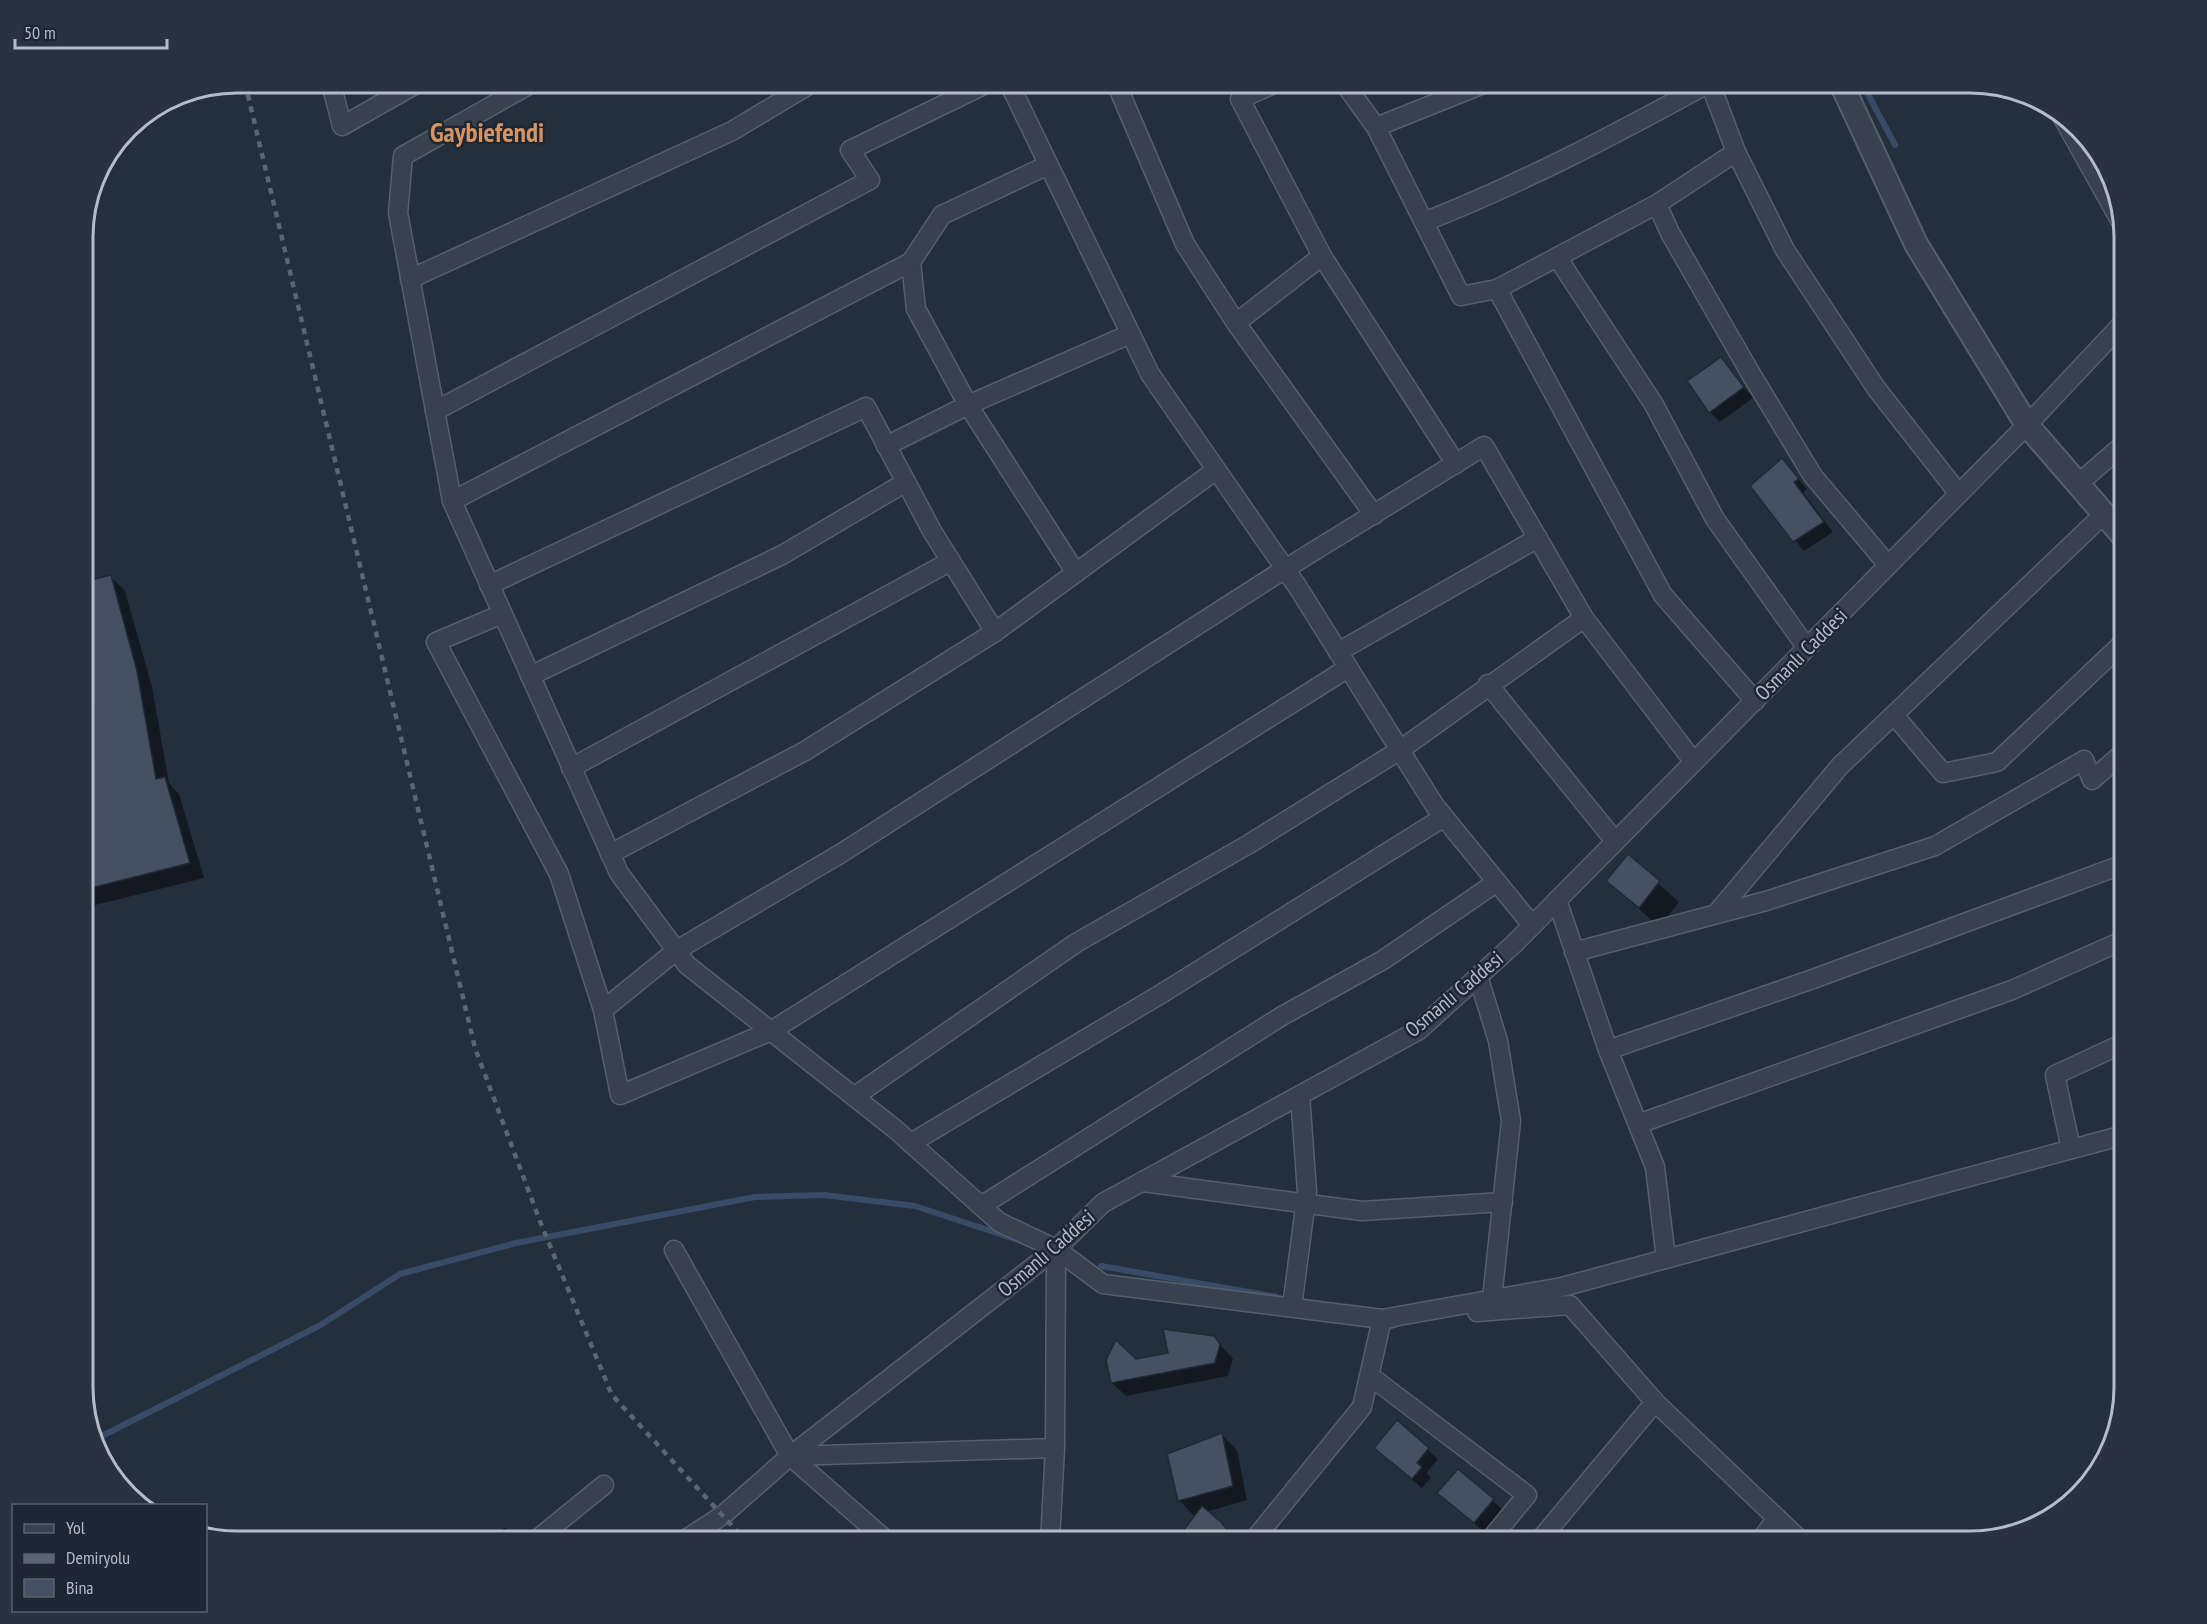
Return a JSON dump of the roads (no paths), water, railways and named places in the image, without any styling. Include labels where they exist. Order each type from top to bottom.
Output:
[{"type":"street","points":[[334,93],[342,126],[399,93]]},
{"type":"street","points":[[513,93],[403,156],[398,213],[452,501],[618,873],[687,964],[855,1096],[999,1222],[1056,1249],[1103,1284],[1382,1319],[1570,1305],[1655,1402],[1790,1531]]},
{"type":"street","points":[[410,279],[732,131],[794,93]]},
{"type":"street","points":[[435,411],[870,180],[850,150],[966,93]]},
{"type":"street","points":[[1015,93],[1150,374],[1285,569],[1444,817],[1532,925]]},
{"type":"street","points":[[1121,93],[1185,244],[1236,323],[1374,515]]},
{"type":"street","points":[[1237,93],[1322,256],[1456,464]]},
{"type":"street","points":[[1352,93],[1376,127],[1461,296],[1497,289],[1657,204],[1736,152]]},
{"type":"street","points":[[1376,127],[1459,93]]},
{"type":"street","points":[[1424,222],[1518,182],[1612,136],[1689,93]]},
{"type":"street","points":[[1713,93],[1736,152],[1785,250],[1876,388],[1959,494]]},
{"type":"street","points":[[1846,93],[1916,244],[2027,425],[2114,526]]},
{"type":"street","points":[[2073,136],[2109,201]]},
{"type":"street","points":[[452,501],[911,262],[942,215],[1048,165]]},
{"type":"street","points":[[1657,204],[1670,233],[1813,476],[1888,566]]},
{"type":"street","points":[[1236,323],[1322,256]]},
{"type":"street","points":[[1557,257],[1653,403],[1714,519],[1807,648]]},
{"type":"street","points":[[911,262],[916,309],[968,405],[1076,573]]},
{"type":"street","points":[[1497,289],[1664,595],[1755,700]]},
{"type":"street","name":"Osmanlı Caddesi","points":[[699,1531],[723,1515],[790,1456],[1056,1249],[1103,1203],[1419,1030],[1557,900],[2027,425],[2114,333]]},
{"type":"street","points":[[886,446],[968,405],[1130,334]]},
{"type":"street","points":[[489,585],[866,407],[951,561],[995,632]]},
{"type":"street","points":[[603,1010],[677,950],[840,854],[1285,569],[1484,446],[1584,618],[1694,762]]},
{"type":"street","points":[[2079,483],[2114,453]]},
{"type":"street","points":[[610,854],[805,751],[995,632],[1216,470]]},
{"type":"street","points":[[530,676],[782,555],[906,482]]},
{"type":"street","points":[[1716,915],[1840,766],[2104,514]]},
{"type":"street","points":[[1338,652],[1538,538]]},
{"type":"street","points":[[571,768],[951,561]]},
{"type":"street","points":[[502,614],[436,642],[559,874],[603,1010],[620,1095],[771,1031],[1348,668]]},
{"type":"street","points":[[855,1096],[1077,943],[1250,844],[1400,750],[1488,684],[1584,618]]},
{"type":"street","points":[[1894,715],[1943,773],[1997,762],[2114,651]]},
{"type":"street","points":[[1488,684],[1615,841]]},
{"type":"street","points":[[1574,952],[1716,915],[1935,846],[2084,760],[2092,780],[2114,761]]},
{"type":"street","points":[[911,1143],[1161,993],[1444,817]]},
{"type":"street","points":[[1608,1050],[1834,971],[2114,868]]},
{"type":"street","points":[[981,1206],[1282,1016],[1383,960],[1497,882]]},
{"type":"street","points":[[1557,900],[1608,1050],[1655,1167],[1666,1258]]},
{"type":"street","points":[[1638,1124],[2012,990],[2114,944]]},
{"type":"street","points":[[1478,976],[1498,1041],[1511,1121],[1492,1299]]},
{"type":"street","points":[[2071,1149],[2055,1075],[2114,1048]]},
{"type":"street","points":[[1292,1307],[1306,1192],[1300,1095]]},
{"type":"street","points":[[1382,1319],[1562,1287],[2114,1138]]},
{"type":"street","points":[[1143,1182],[1362,1211],[1503,1202]]},
{"type":"street","points":[[1051,1531],[1055,1448],[1056,1249]]},
{"type":"street","points":[[674,1250],[790,1456],[875,1531]]},
{"type":"street","points":[[1262,1531],[1362,1407],[1382,1319]]},
{"type":"street","points":[[1370,1376],[1527,1495],[1498,1531]]},
{"type":"street","points":[[1548,1531],[1655,1402]]},
{"type":"street","points":[[790,1456],[1055,1448]]},
{"type":"street","points":[[548,1531],[604,1485]]},
{"type":"street","points":[[1768,1531],[1777,1518]]},
{"type":"waterway","points":[[1867,93],[1895,145]]},
{"type":"waterway","points":[[102,1436],[319,1326],[400,1274],[516,1243],[755,1197],[824,1195],[915,1206],[1015,1239]]},
{"type":"waterway","points":[[1101,1266],[1277,1297]]},
{"type":"railway","points":[[247,93],[475,1048],[541,1224],[612,1395],[737,1531]]},
{"type":"district","name":"Gaybiefendi","points":[[487,132]]}]
